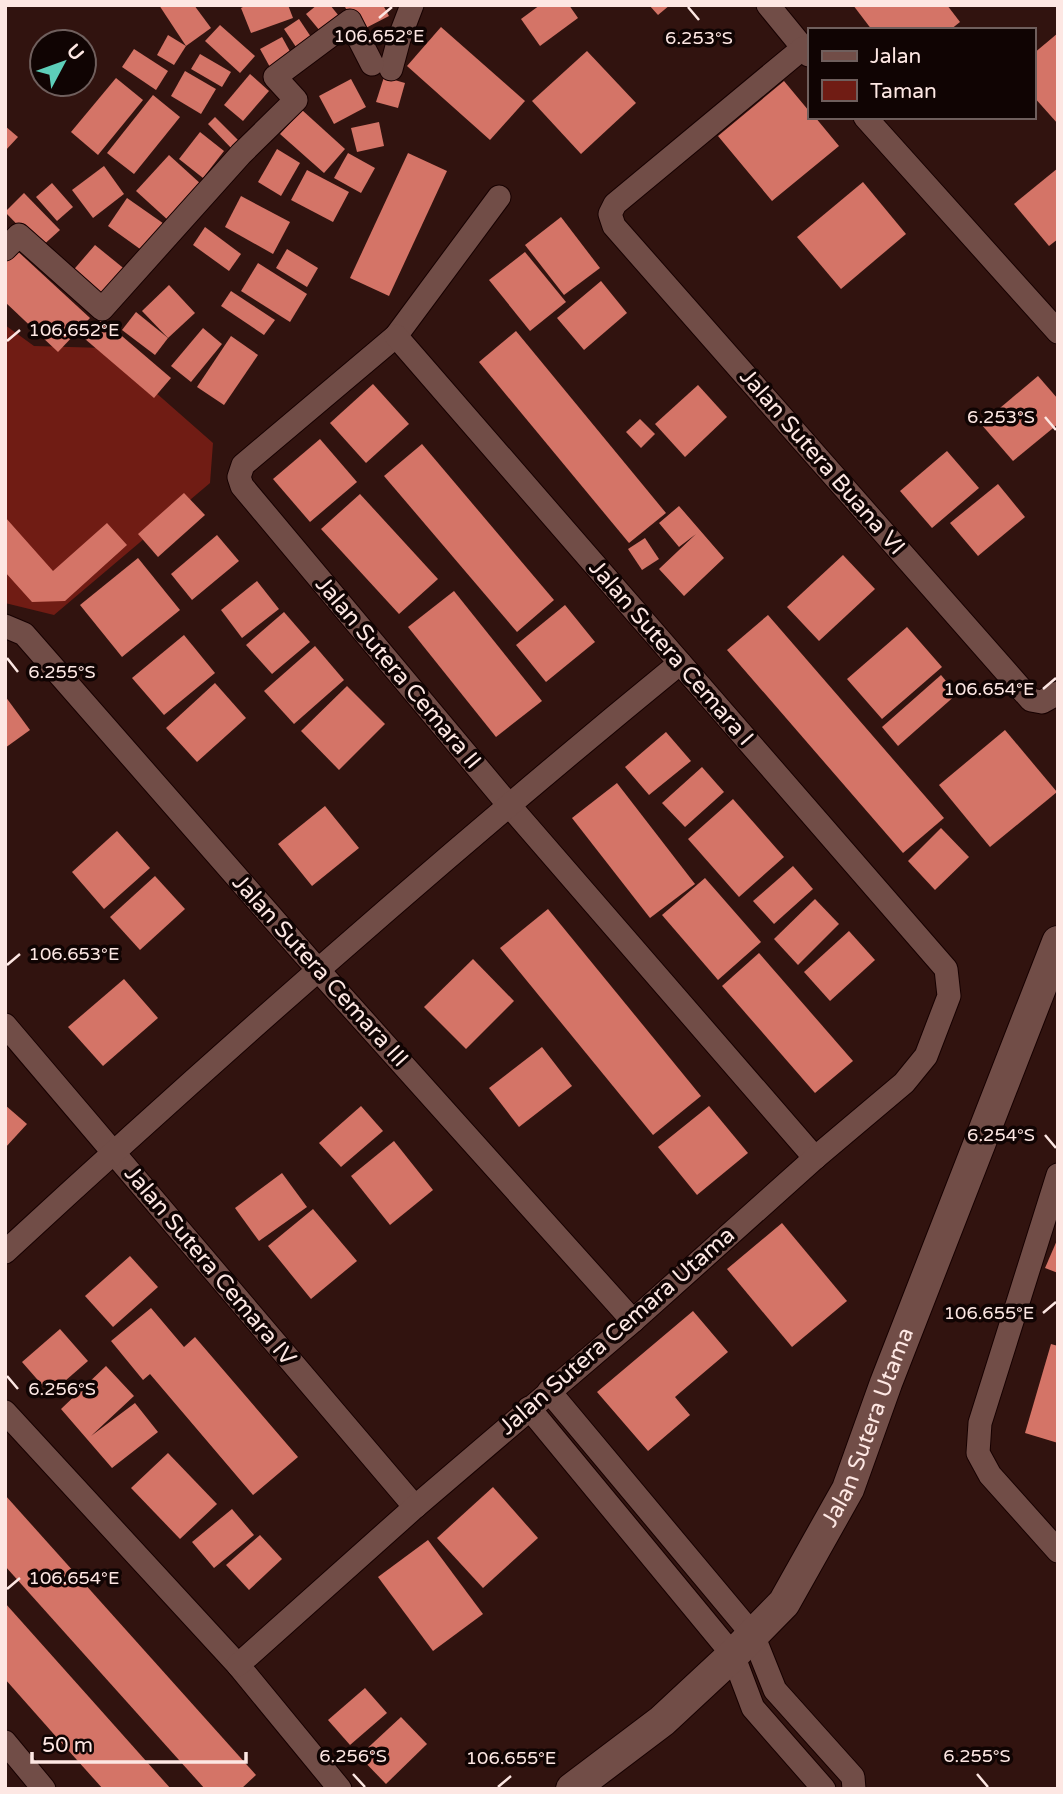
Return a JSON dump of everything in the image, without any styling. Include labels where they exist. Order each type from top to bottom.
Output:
[{"type":"street","points":[[5,249],[19,235],[102,309],[241,154],[296,100],[275,77],[350,21],[381,66],[398,38],[412,5]]},
{"type":"street","points":[[768,5],[806,51]]},
{"type":"street","name":"Jalan Sutera Buana VI","points":[[806,51],[615,204],[610,214],[614,226],[1031,700],[1050,698]]},
{"type":"street","points":[[867,119],[1058,332]]},
{"type":"street","name":"Jalan Sutera Cemara II","points":[[499,197],[396,336],[243,465],[239,477],[250,497],[508,804],[815,1158]]},
{"type":"street","name":"Jalan Sutera Cemara I","points":[[396,336],[946,969]]},
{"type":"street","name":"Jalan Sutera Cemara III","points":[[5,625],[24,634],[319,971],[633,1321]]},
{"type":"street","points":[[5,1252],[114,1152],[508,804],[680,663]]},
{"type":"street","name":"Jalan Sutera Utama","points":[[572,1789],[662,1721],[743,1645],[783,1603],[848,1489],[886,1382],[1058,942]]},
{"type":"street","name":"Jalan Sutera Cemara Utama","points":[[238,1665],[415,1507],[633,1321],[815,1158],[904,1083],[926,1056],[949,996],[946,969]]},
{"type":"street","name":"Jalan Sutera Cemara IV","points":[[5,1025],[415,1507]]},
{"type":"street","points":[[1058,1175],[980,1423],[978,1453],[990,1475],[1058,1551]]},
{"type":"street","points":[[549,1391],[775,1690],[853,1777],[853,1789]]},
{"type":"street","points":[[529,1408],[743,1645],[752,1708],[824,1789]]},
{"type":"street","points":[[5,1412],[238,1665],[340,1789]]},
{"type":"street","points":[[5,1742],[44,1789]]},
{"type":"green space","points":[[5,325],[34,346],[105,348],[213,443],[210,483],[54,615],[5,603]]},
{"type":"building","points":[[159,5],[194,5],[211,28],[186,46]]},
{"type":"building","points":[[247,5],[288,5],[293,18],[251,33],[241,8]]},
{"type":"building","points":[[317,5],[330,5],[343,21],[325,37],[306,14]]},
{"type":"building","points":[[344,5],[383,5],[389,16],[358,32]]},
{"type":"building","points":[[540,5],[569,5],[578,18],[540,46],[521,19]]},
{"type":"building","points":[[649,5],[670,5],[658,15]]},
{"type":"building","points":[[853,5],[947,5],[960,22],[952,28],[870,28]]},
{"type":"building","points":[[299,19],[315,43],[300,53],[284,29]]},
{"type":"building","points":[[220,25],[255,56],[240,73],[205,41]]},
{"type":"building","points":[[441,27],[525,101],[490,140],[407,66]]},
{"type":"building","points":[[1058,33],[1058,124],[1035,98],[1035,52]]},
{"type":"building","points":[[168,35],[186,46],[174,65],[157,55]]},
{"type":"building","points":[[282,37],[293,57],[271,69],[260,49]]},
{"type":"building","points":[[134,49],[168,71],[156,90],[122,67]]},
{"type":"building","points":[[587,51],[636,103],[581,154],[532,101]]},
{"type":"building","points":[[200,54],[231,72],[222,87],[191,69]]},
{"type":"building","points":[[185,71],[216,89],[201,114],[171,96]]},
{"type":"building","points":[[250,74],[269,91],[243,121],[224,105]]},
{"type":"building","points":[[384,77],[405,83],[398,108],[376,102]]},
{"type":"building","points":[[116,78],[143,100],[98,155],[71,132]]},
{"type":"building","points":[[351,79],[366,107],[334,124],[319,96]]},
{"type":"building","points":[[784,81],[808,110],[808,119],[817,119],[839,146],[772,201],[718,136]]},
{"type":"building","points":[[153,95],[180,117],[134,174],[107,153]]},
{"type":"building","points":[[302,110],[345,149],[324,173],[280,134]]},
{"type":"building","points":[[215,117],[242,144],[234,151],[208,124]]},
{"type":"building","points":[[379,122],[384,146],[357,152],[351,128]]},
{"type":"building","points":[[5,126],[18,137],[5,151]]},
{"type":"building","points":[[200,132],[224,151],[203,178],[179,159]]},
{"type":"building","points":[[277,149],[300,163],[281,196],[258,182]]},
{"type":"building","points":[[348,153],[375,168],[361,193],[334,178]]},
{"type":"building","points":[[408,153],[447,171],[389,296],[350,278]]},
{"type":"building","points":[[169,155],[202,185],[169,221],[136,191]]},
{"type":"building","points":[[104,166],[124,194],[93,218],[72,190]]},
{"type":"building","points":[[1058,168],[1058,239],[1049,246],[1014,204]]},
{"type":"building","points":[[307,170],[349,192],[333,222],[291,200]]},
{"type":"building","points":[[863,182],[906,234],[841,289],[797,237]]},
{"type":"building","points":[[52,183],[73,207],[57,221],[36,197]]},
{"type":"building","points":[[24,193],[60,230],[40,248],[5,212]]},
{"type":"building","points":[[241,196],[290,222],[273,254],[225,227]]},
{"type":"building","points":[[127,198],[167,226],[147,254],[108,226]]},
{"type":"building","points":[[561,217],[600,268],[564,295],[525,245]]},
{"type":"building","points":[[205,227],[241,254],[229,271],[193,245]]},
{"type":"building","points":[[95,245],[127,271],[102,300],[70,274]]},
{"type":"building","points":[[13,247],[90,318],[58,352],[5,302],[5,256]]},
{"type":"building","points":[[287,249],[318,268],[307,287],[276,268]]},
{"type":"building","points":[[525,252],[566,302],[530,331],[489,280]]},
{"type":"building","points":[[258,263],[307,294],[290,322],[241,291]]},
{"type":"building","points":[[601,281],[627,313],[584,350],[557,318]]},
{"type":"building","points":[[169,285],[195,313],[168,338],[142,311]]},
{"type":"building","points":[[231,291],[275,320],[264,335],[221,306]]},
{"type":"building","points":[[136,312],[168,338],[155,355],[122,330]]},
{"type":"building","points":[[102,319],[171,378],[154,398],[85,339]]},
{"type":"building","points":[[203,328],[222,344],[191,382],[171,366]]},
{"type":"building","points":[[516,331],[666,513],[629,543],[479,362]]},
{"type":"building","points":[[231,336],[258,355],[224,405],[197,387]]},
{"type":"building","points":[[1038,376],[1058,399],[1058,424],[1013,461],[981,424]]},
{"type":"building","points":[[373,384],[409,424],[366,463],[330,423]]},
{"type":"building","points":[[698,385],[727,417],[685,457],[655,424]]},
{"type":"building","points":[[640,419],[655,434],[641,448],[626,432]]},
{"type":"building","points":[[320,439],[357,482],[310,522],[273,479]]},
{"type":"building","points":[[422,444],[554,600],[517,632],[384,476]]},
{"type":"building","points":[[947,451],[979,488],[932,528],[900,491]]},
{"type":"building","points":[[998,484],[1025,517],[978,556],[950,523]]},
{"type":"building","points":[[184,493],[205,515],[158,557],[138,534]]},
{"type":"building","points":[[360,494],[438,579],[399,614],[321,529]]},
{"type":"building","points":[[679,506],[724,558],[684,596],[659,569],[696,534],[679,547],[659,523]]},
{"type":"building","points":[[5,517],[53,571],[107,523],[127,545],[65,601],[32,602],[5,572]]},
{"type":"building","points":[[217,535],[239,561],[192,600],[171,574]]},
{"type":"building","points":[[645,538],[659,559],[642,570],[628,549]]},
{"type":"building","points":[[843,555],[875,589],[819,641],[787,607]]},
{"type":"building","points":[[138,558],[180,610],[122,657],[80,605]]},
{"type":"building","points":[[257,581],[279,609],[242,638],[221,610]]},
{"type":"building","points":[[454,591],[542,701],[496,737],[408,627]]},
{"type":"building","points":[[565,605],[595,642],[546,682],[516,645]]},
{"type":"building","points":[[284,612],[310,642],[272,674],[246,645]]},
{"type":"building","points":[[768,615],[944,818],[903,853],[727,650]]},
{"type":"building","points":[[907,627],[942,667],[882,719],[847,679]]},
{"type":"building","points":[[184,635],[215,673],[164,715],[132,678]]},
{"type":"building","points":[[315,646],[344,680],[294,724],[264,691]]},
{"type":"building","points":[[941,675],[957,694],[898,746],[882,727]]},
{"type":"building","points":[[215,683],[246,718],[197,762],[166,728]]},
{"type":"building","points":[[347,686],[385,724],[339,770],[301,731]]},
{"type":"building","points":[[5,696],[30,730],[5,748]]},
{"type":"building","points":[[1005,730],[1057,792],[990,847],[939,785]]},
{"type":"building","points":[[666,732],[691,761],[649,795],[625,767]]},
{"type":"building","points":[[702,767],[724,792],[685,827],[662,803]]},
{"type":"building","points":[[617,783],[695,884],[650,918],[572,818]]},
{"type":"building","points":[[733,799],[784,857],[739,897],[688,839]]},
{"type":"building","points":[[325,806],[359,848],[312,886],[278,844]]},
{"type":"building","points":[[941,828],[969,857],[935,890],[908,861]]},
{"type":"building","points":[[117,831],[150,868],[104,909],[72,872]]},
{"type":"building","points":[[793,866],[813,889],[774,924],[753,901]]},
{"type":"building","points":[[155,876],[185,909],[140,950],[110,917]]},
{"type":"building","points":[[705,878],[761,942],[718,980],[662,915]]},
{"type":"building","points":[[815,899],[839,924],[798,965],[774,939]]},
{"type":"building","points":[[548,909],[701,1096],[653,1135],[500,948]]},
{"type":"building","points":[[849,931],[875,960],[830,1001],[804,972]]},
{"type":"building","points":[[759,953],[853,1061],[815,1093],[722,986]]},
{"type":"building","points":[[473,959],[514,1001],[466,1049],[424,1007]]},
{"type":"building","points":[[124,979],[158,1018],[103,1066],[68,1027]]},
{"type":"building","points":[[542,1047],[572,1086],[519,1127],[489,1088]]},
{"type":"building","points":[[5,1105],[27,1124],[5,1148]]},
{"type":"building","points":[[361,1106],[383,1131],[341,1167],[319,1143]]},
{"type":"building","points":[[709,1106],[748,1153],[697,1195],[658,1147]]},
{"type":"building","points":[[394,1141],[433,1190],[390,1225],[351,1176]]},
{"type":"building","points":[[282,1173],[307,1207],[259,1241],[235,1208]]},
{"type":"building","points":[[313,1209],[357,1261],[311,1299],[268,1246]]},
{"type":"building","points":[[782,1223],[847,1301],[792,1347],[727,1269]]},
{"type":"building","points":[[1058,1238],[1058,1273],[1045,1268]]},
{"type":"building","points":[[130,1256],[158,1287],[113,1327],[85,1296]]},
{"type":"building","points":[[151,1308],[184,1347],[195,1337],[298,1457],[253,1495],[150,1374],[143,1380],[111,1341]]},
{"type":"building","points":[[693,1311],[728,1352],[675,1397],[690,1415],[648,1451],[597,1392]]},
{"type":"building","points":[[60,1329],[88,1361],[50,1394],[22,1362]]},
{"type":"building","points":[[1051,1344],[1058,1346],[1058,1443],[1025,1433]]},
{"type":"building","points":[[106,1366],[134,1396],[91,1436],[135,1403],[158,1432],[112,1468],[61,1409]]},
{"type":"building","points":[[168,1453],[217,1504],[180,1539],[131,1488]]},
{"type":"building","points":[[493,1487],[538,1538],[483,1588],[437,1538]]},
{"type":"building","points":[[5,1495],[256,1775],[241,1789],[205,1789],[5,1566]]},
{"type":"building","points":[[232,1509],[254,1535],[214,1568],[192,1542]]},
{"type":"building","points":[[260,1535],[282,1559],[249,1590],[226,1565]]},
{"type":"building","points":[[428,1540],[483,1614],[433,1651],[378,1577]]},
{"type":"building","points":[[5,1603],[171,1789],[103,1789],[59,1740],[5,1679]]},
{"type":"building","points":[[365,1688],[387,1713],[350,1745],[328,1720]]},
{"type":"building","points":[[401,1717],[427,1744],[386,1784],[359,1756]]}]
